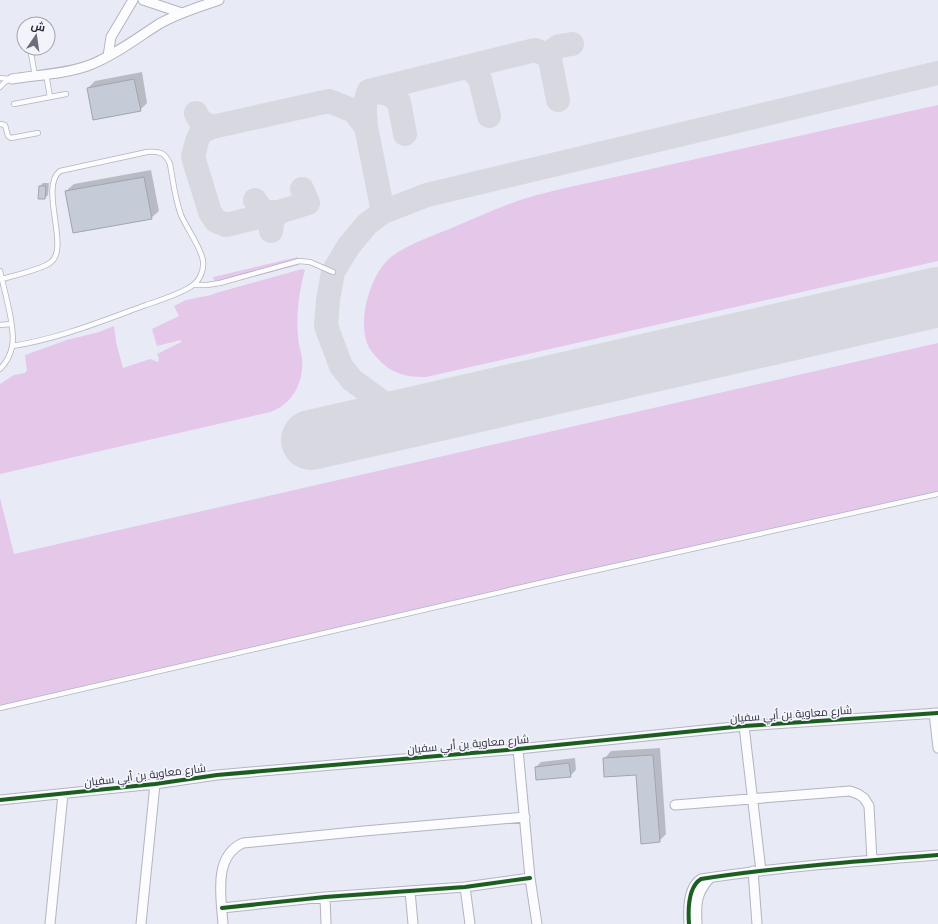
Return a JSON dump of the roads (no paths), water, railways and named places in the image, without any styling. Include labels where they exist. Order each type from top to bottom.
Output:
[{"type":"street","points":[[108,56],[111,36],[133,0]]},
{"type":"street","points":[[143,0],[182,13]]},
{"type":"street","points":[[170,9],[173,0]]},
{"type":"street","points":[[12,79],[80,68],[99,61],[160,24],[182,13],[219,0]]},
{"type":"street","points":[[936,713],[938,748]]},
{"type":"street","name":"شارع معاوية بن أبي سفيان","points":[[0,800],[155,784],[217,775],[518,749],[744,726],[936,713]]},
{"type":"street","points":[[744,726],[753,799],[758,924]]},
{"type":"street","points":[[518,749],[530,878],[538,924]]},
{"type":"street","points":[[141,924],[155,784]]},
{"type":"street","points":[[675,805],[850,791],[864,798],[869,806],[872,860]]},
{"type":"street","points":[[50,924],[62,794]]},
{"type":"street","points":[[223,924],[221,875],[229,853],[235,846],[243,843],[524,817]]},
{"type":"street","points":[[689,924],[689,900],[695,885],[701,879],[757,871],[938,855]]},
{"type":"street","points":[[222,908],[325,897],[465,887],[530,878]]},
{"type":"street","points":[[697,924],[697,901],[699,893],[710,878]]},
{"type":"street","points":[[465,887],[470,924]]},
{"type":"street","points":[[410,891],[413,924]]},
{"type":"street","points":[[325,897],[326,924]]},
{"type":"lane","points":[[31,56],[35,76]]},
{"type":"lane","points":[[46,74],[50,97]]},
{"type":"lane","points":[[0,78],[12,79]]},
{"type":"lane","points":[[0,87],[6,81],[12,79]]},
{"type":"lane","points":[[14,104],[66,94]]},
{"type":"lane","points":[[0,124],[5,125],[8,136],[11,138],[38,133]]},
{"type":"lane","points":[[2,279],[46,265],[54,260],[57,251],[57,236],[53,192],[54,180],[57,173],[64,170],[147,152],[155,151],[162,153],[167,158],[178,207],[201,252],[203,270],[200,278],[194,285],[187,289],[155,302],[47,339],[12,346]]},
{"type":"lane","points":[[194,285],[220,283],[299,261],[310,262],[333,272]]},
{"type":"lane","points":[[0,270],[13,335],[9,356],[0,369]]},
{"type":"lane","points":[[0,325],[11,324]]},
{"type":"lane","points":[[0,708],[566,577],[938,494]]}]
